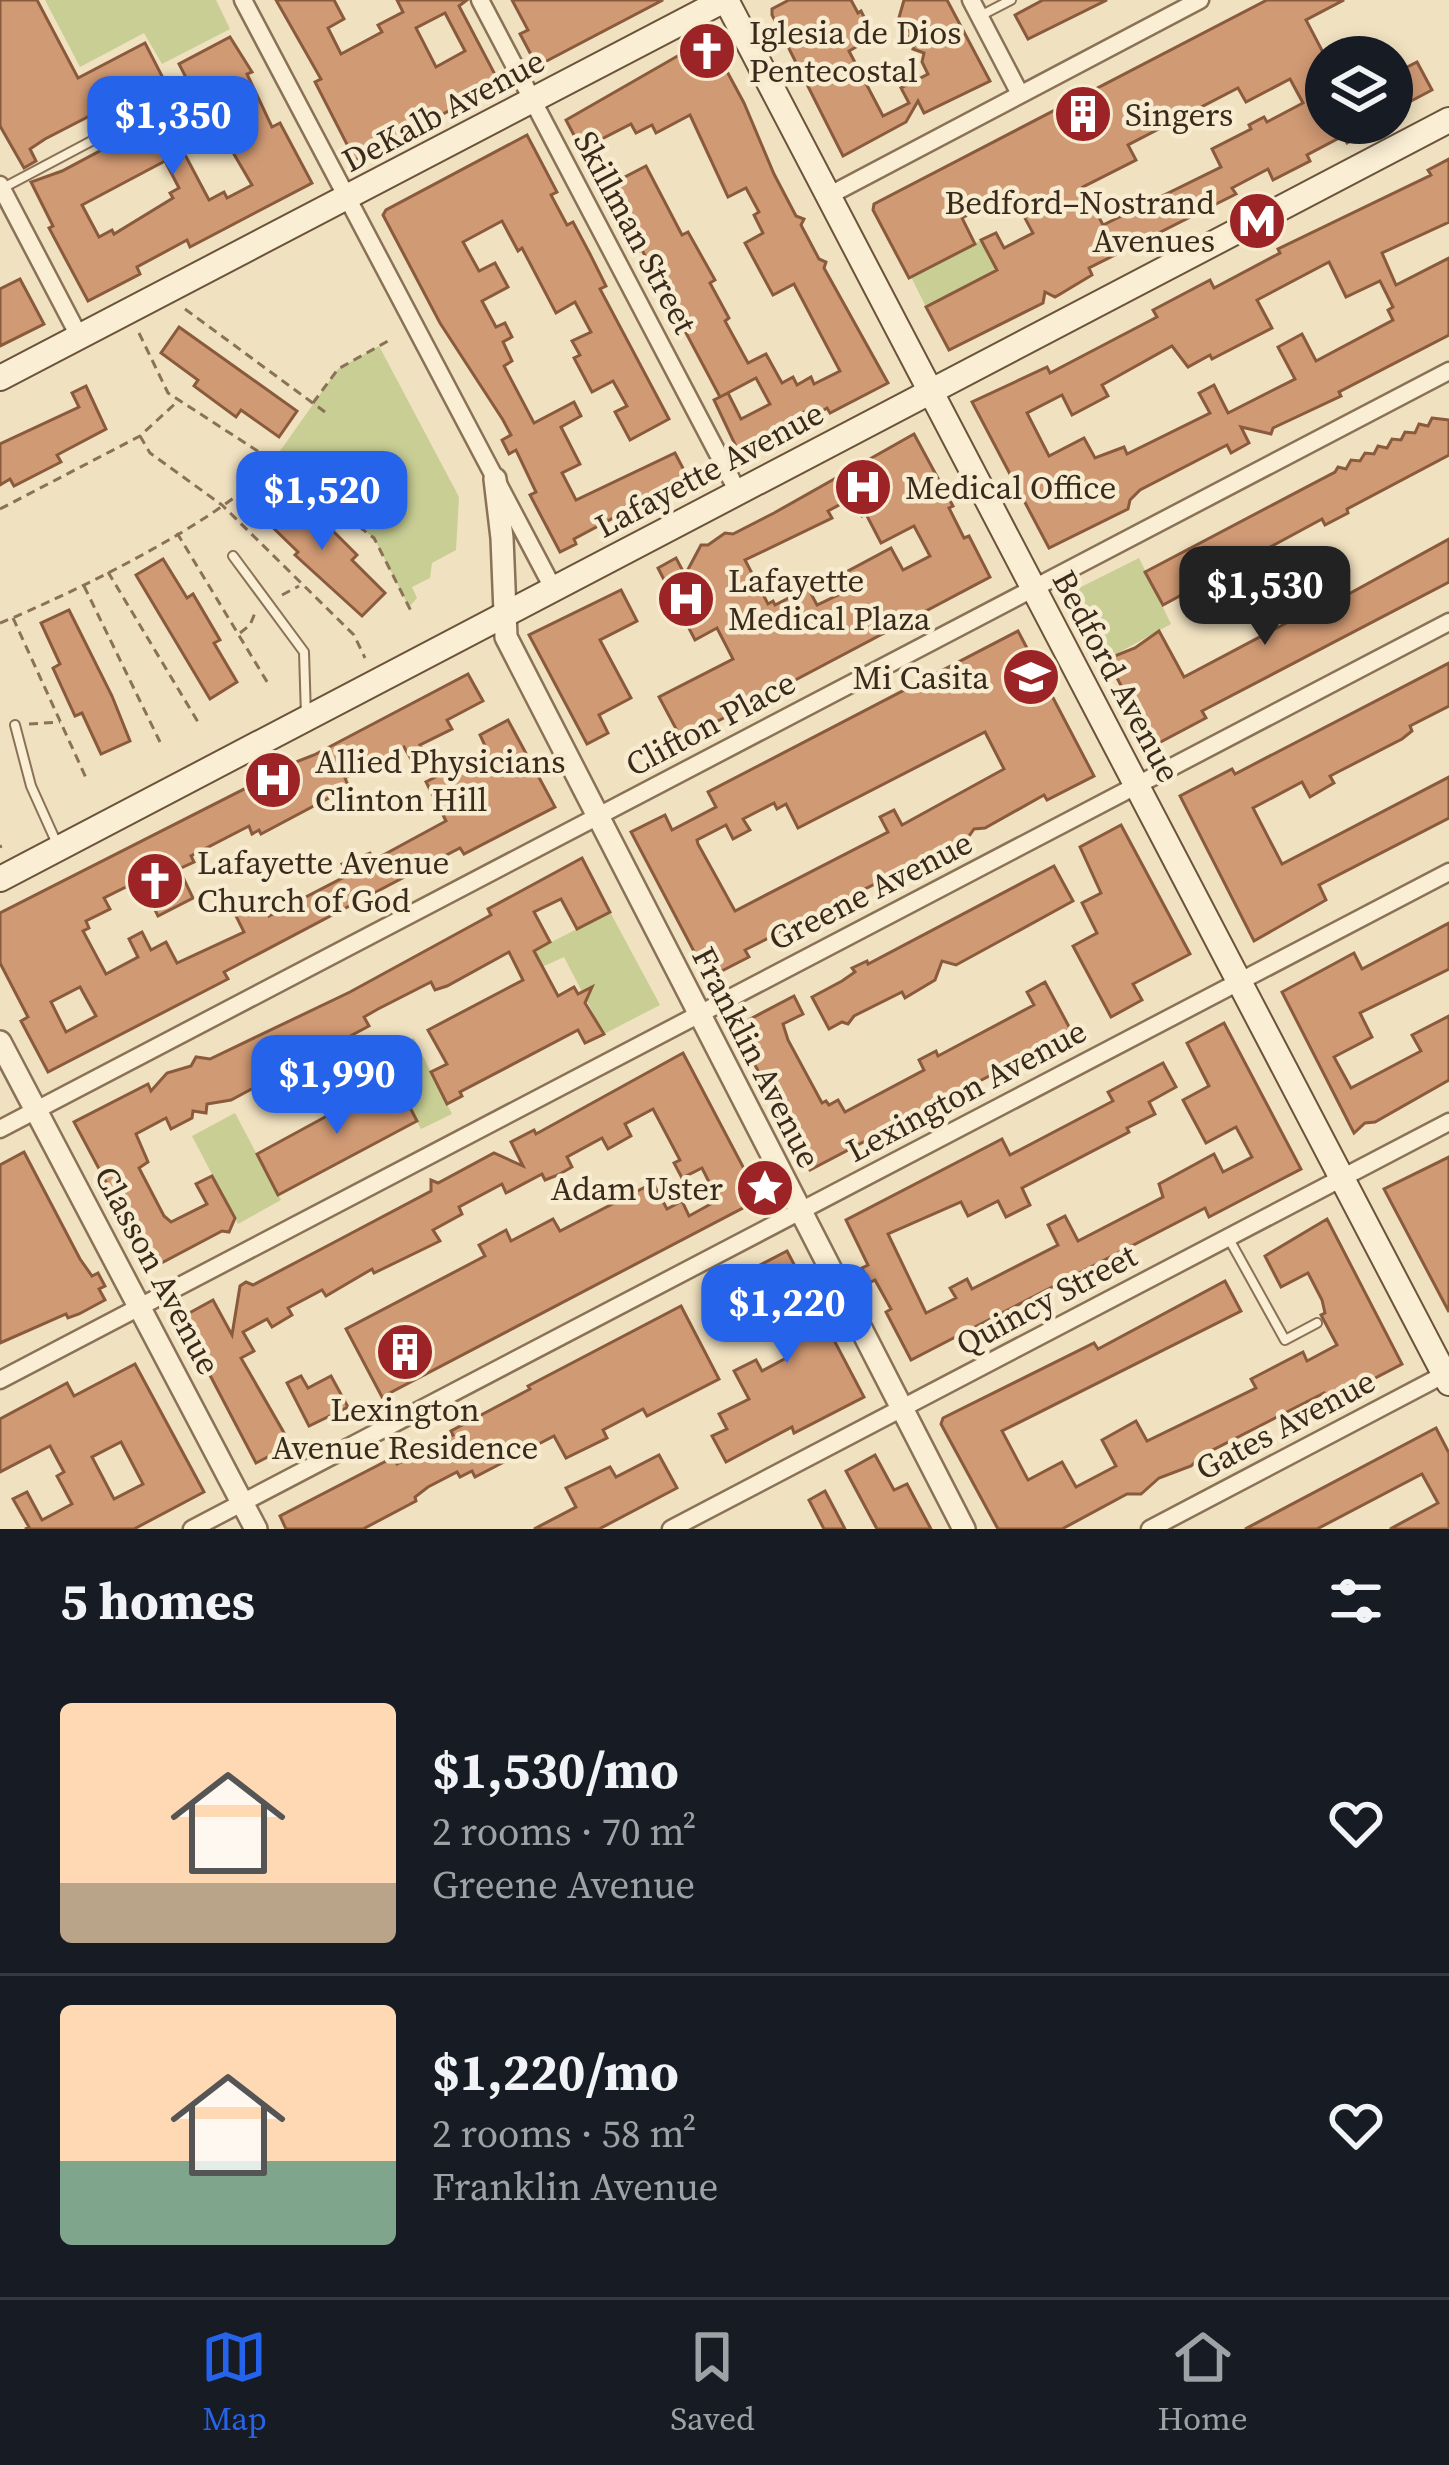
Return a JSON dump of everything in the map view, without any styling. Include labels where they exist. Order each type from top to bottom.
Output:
[{"type":"main road","name":"DeKalb Avenue","points":[[0,378],[725,0]]},
{"type":"main road","name":"Bedford Avenue","points":[[725,0],[1448,1376]]},
{"type":"main road","name":"Lafayette Avenue","points":[[0,879],[1449,120]]},
{"type":"street","points":[[243,0],[553,588]]},
{"type":"street","name":"Skillman Street","points":[[481,0],[738,491]]},
{"type":"street","points":[[828,196],[1200,0]]},
{"type":"street","points":[[975,8],[1020,94]]},
{"type":"street","points":[[1,187],[79,336]]},
{"type":"street","name":"Clifton Place","points":[[0,1129],[1449,371]]},
{"type":"street","name":"Franklin Avenue","points":[[495,478],[506,638],[964,1529]]},
{"type":"street","name":"Greene Avenue","points":[[0,1380],[1449,622]]},
{"type":"street","name":"Lexington Avenue","points":[[192,1529],[1449,872]]},
{"type":"street","name":"Classon Avenue","points":[[0,1042],[256,1529]]},
{"type":"street","name":"Quincy Street","points":[[671,1529],[1449,1122]]},
{"type":"street","name":"Gates Avenue","points":[[1150,1529],[1448,1376]]},
{"type":"lane","points":[[975,8],[1011,0]]},
{"type":"lane","points":[[1,187],[165,102]]},
{"type":"lane","points":[[232,556],[304,652],[305,717]]},
{"type":"lane","points":[[15,725],[31,786],[58,848]]},
{"type":"lane","points":[[1228,1238],[1285,1340],[1317,1323]]},
{"type":"path","points":[[184,307],[325,412]]},
{"type":"path","points":[[138,332],[168,393],[273,461],[374,538],[412,611]]},
{"type":"path","points":[[313,403],[338,369],[388,340]]},
{"type":"path","points":[[0,509],[140,436],[179,400]]},
{"type":"path","points":[[140,436],[150,453],[222,505],[354,635],[365,658]]},
{"type":"path","points":[[0,623],[177,533],[261,478],[273,461]]},
{"type":"path","points":[[177,533],[269,685]]},
{"type":"path","points":[[107,571],[198,722]]},
{"type":"path","points":[[83,584],[160,742]]},
{"type":"path","points":[[13,618],[87,780]]},
{"type":"green space","points":[[45,0],[216,0],[230,29],[162,64],[144,33],[80,67]]},
{"type":"green space","points":[[981,240],[997,270],[926,307],[911,277]]},
{"type":"green space","points":[[379,346],[459,497],[456,550],[432,563],[430,578],[412,587],[417,598],[409,607],[374,538],[273,461],[338,369]]},
{"type":"green space","points":[[1139,558],[1171,624],[1107,659],[1073,597],[1081,587]]},
{"type":"green space","points":[[610,912],[660,1005],[604,1034],[564,957],[542,967],[534,951]]},
{"type":"green space","points":[[414,1038],[452,1114],[421,1129],[381,1054]]},
{"type":"green space","points":[[235,1113],[281,1200],[238,1224],[192,1136]]},
{"type":"building","points":[[0,0],[37,0],[78,78],[145,43],[163,78],[45,139],[30,149],[36,161],[24,168],[0,126]]},
{"type":"building","points":[[276,0],[334,0],[344,19],[328,28],[341,54],[382,32],[378,25],[403,12],[397,0],[467,0],[459,6],[500,84],[355,160],[315,82],[321,79]],"holes":[[[445,13],[465,51],[436,67],[416,28]]]},
{"type":"building","points":[[512,0],[663,0],[537,66],[520,34],[528,30]]},
{"type":"building","points":[[789,0],[851,0],[861,11],[874,37],[849,51],[883,116],[909,103],[901,88],[928,74],[922,62],[924,53],[913,49],[917,39],[906,36],[909,24],[898,21],[904,0],[947,0],[990,81],[924,113],[918,101],[906,122],[843,156],[772,15],[772,9]]},
{"type":"building","points":[[1043,0],[1107,0],[1028,39],[1015,15]]},
{"type":"building","points":[[1267,0],[1344,0],[1306,20],[1314,36],[1305,36],[1305,144],[1328,144],[1307,155],[1310,161],[1273,180],[1268,169],[1232,188],[1236,194],[1089,268],[1092,275],[1055,297],[1045,292],[1043,303],[949,350],[926,307],[997,270],[981,240],[996,233],[1004,248],[1033,233],[1011,192],[962,218],[975,244],[909,278],[874,204]],"holes":[[[1290,79],[1303,103],[1267,122],[1264,117],[1212,149],[1221,167],[1103,225],[1083,187],[1136,160],[1128,145],[1238,88],[1246,102]]]},
{"type":"building","points":[[230,37],[252,72],[247,74],[272,127],[280,123],[312,183],[190,247],[187,240],[137,267],[140,274],[88,301],[49,228],[53,226],[31,182],[62,171],[197,99],[179,64]],"holes":[[[221,132],[252,185],[227,198],[224,192],[209,200],[183,151]],[[165,161],[179,188],[170,193],[173,198],[114,234],[112,230],[99,237],[82,205]]]},
{"type":"building","points":[[709,38],[774,174],[796,216],[804,219],[801,225],[819,259],[826,262],[824,268],[888,383],[830,413],[827,408],[814,416],[810,409],[781,424],[784,431],[740,455],[714,400],[720,397],[566,120]],"holes":[[[690,115],[728,197],[746,188],[759,212],[754,215],[763,233],[745,243],[773,295],[794,284],[840,371],[814,384],[811,377],[797,385],[793,377],[782,383],[766,354],[748,363],[725,321],[729,318],[710,283],[715,280],[688,232],[682,235],[646,166],[615,182],[594,143],[631,124],[636,133],[652,125],[656,133]],[[756,378],[770,404],[741,419],[728,393],[720,397]]]},
{"type":"building","points":[[1417,62],[1432,90],[1413,100],[1413,64]]},
{"type":"building","points":[[527,135],[557,192],[551,195],[590,254],[606,286],[600,289],[669,419],[630,440],[615,412],[627,406],[613,381],[592,392],[574,358],[580,355],[572,341],[591,332],[575,302],[556,313],[502,221],[463,242],[479,271],[495,263],[508,287],[482,301],[496,327],[505,323],[512,337],[503,342],[512,361],[504,366],[534,423],[574,402],[581,416],[561,427],[580,464],[562,473],[576,500],[675,453],[688,478],[574,539],[576,544],[560,552],[530,495],[536,492],[516,450],[509,454],[502,440],[511,435],[440,323],[383,215]]},
{"type":"building","points":[[1449,159],[1449,222],[1382,253],[1396,285],[1449,258],[1449,335],[1273,428],[1271,434],[1241,427],[1249,443],[1231,453],[1227,445],[1140,490],[1128,509],[1049,548],[972,402],[1047,367],[1050,373],[1157,317],[1153,310],[1210,280],[1214,288],[1280,253],[1278,249],[1431,175],[1428,170]],"holes":[[[1329,262],[1346,297],[1380,281],[1393,307],[1388,310],[1393,320],[1316,361],[1302,334],[1278,347],[1295,379],[1228,413],[1214,385],[1199,393],[1210,413],[1127,454],[1124,447],[1095,458],[1084,438],[1049,456],[1027,413],[1062,395],[1072,415],[1108,396],[1102,385],[1172,346],[1188,367],[1210,355],[1212,359],[1272,328],[1257,300]]]},
{"type":"building","points":[[20,279],[44,324],[0,346],[0,289]]},
{"type":"building","points":[[179,327],[297,411],[279,437],[241,410],[236,417],[194,386],[198,380],[161,353]]},
{"type":"building","points":[[86,386],[106,429],[57,455],[61,462],[14,486],[10,479],[0,485],[0,444],[79,407],[72,393]]},
{"type":"building","points":[[1432,418],[1449,420],[1449,455],[1347,509],[1348,513],[1325,525],[1322,519],[1163,605],[1145,572],[1338,467],[1346,469],[1351,460],[1374,454],[1378,446],[1387,448],[1405,432],[1415,433],[1419,424],[1428,426]]},
{"type":"building","points":[[914,434],[953,506],[949,508],[964,538],[969,536],[990,577],[682,740],[659,697],[733,659],[717,628],[695,640],[658,568],[676,558],[685,575],[701,545],[774,513]],"holes":[[[852,498],[862,516],[866,514],[881,543],[914,526],[930,556],[903,570],[891,548],[835,578],[842,593],[817,605],[808,588],[768,604],[745,560],[832,518],[828,511]]]},
{"type":"building","points":[[280,490],[313,523],[319,517],[357,555],[352,560],[385,593],[362,616],[295,555],[298,552],[257,512]]},
{"type":"building","points":[[1449,539],[1449,582],[1202,711],[1206,718],[1153,746],[1107,659],[1159,631],[1184,677],[1328,601],[1322,590],[1337,582],[1345,596]]},
{"type":"building","points":[[163,559],[187,598],[193,594],[237,682],[210,699],[136,575]]},
{"type":"building","points":[[621,590],[637,621],[600,640],[631,698],[599,715],[608,733],[587,744],[529,635]]},
{"type":"building","points":[[69,610],[130,741],[101,754],[82,713],[75,716],[53,668],[60,664],[41,623]]},
{"type":"building","points":[[1018,631],[1094,776],[974,829],[969,836],[745,950],[749,957],[708,978],[631,832],[665,815],[672,830],[716,807],[708,792]],"holes":[[[985,732],[1004,769],[902,825],[894,810],[880,817],[888,832],[735,911],[697,840],[726,825],[733,839],[750,830],[743,819],[774,803],[777,809],[786,804],[798,828]]]},
{"type":"building","points":[[1449,663],[1449,706],[1410,726],[1412,731],[1402,739],[1330,776],[1334,783],[1310,797],[1302,782],[1253,808],[1282,864],[1449,777],[1449,818],[1319,885],[1326,900],[1254,941],[1180,796],[1232,769],[1235,774]]},
{"type":"building","points":[[468,674],[483,701],[447,720],[452,729],[420,745],[424,752],[411,759],[404,747],[345,778],[348,785],[340,792],[261,834],[259,830],[252,834],[249,826],[191,856],[194,862],[179,869],[193,898],[158,916],[140,880],[104,898],[110,909],[86,921],[89,928],[83,931],[106,974],[138,957],[129,939],[142,932],[151,950],[166,942],[177,963],[244,932],[232,908],[258,895],[269,916],[348,875],[342,864],[370,853],[374,860],[446,821],[426,782],[487,750],[480,735],[508,720],[555,807],[464,854],[460,848],[431,863],[224,972],[228,979],[48,1072],[21,1021],[28,1017],[0,963],[0,913],[262,780],[260,776],[314,755]],"holes":[[[80,987],[96,1016],[66,1032],[51,1002]]]},
{"type":"building","points":[[1121,825],[1190,954],[1133,984],[1142,1000],[1111,1017],[1073,946],[1097,933],[1082,903],[1101,893],[1080,847]]},
{"type":"building","points":[[582,858],[610,912],[577,929],[561,899],[534,912],[550,942],[534,951],[558,996],[574,987],[578,994],[592,987],[585,1003],[604,1034],[585,1043],[578,1030],[460,1092],[462,1096],[447,1104],[431,1072],[447,1064],[428,1030],[523,980],[509,952],[447,986],[435,990],[431,982],[378,1009],[364,1017],[369,1026],[231,1100],[207,1104],[206,1113],[193,1111],[192,1118],[171,1129],[166,1118],[136,1134],[148,1162],[139,1168],[164,1216],[171,1222],[207,1204],[196,1184],[212,1176],[235,1218],[229,1232],[222,1231],[152,1268],[74,1122],[148,1084],[151,1091],[167,1073],[191,1066],[196,1057],[210,1059],[350,992],[491,915],[488,909]]},
{"type":"building","points":[[1054,866],[1073,901],[956,965],[942,961],[935,980],[905,998],[902,992],[854,1016],[848,1024],[829,1029],[812,997],[855,972],[852,968],[868,964]]},
{"type":"building","points":[[1449,923],[1449,969],[1360,1013],[1372,1037],[1334,1057],[1351,1088],[1421,1051],[1412,1035],[1449,1016],[1449,1080],[1354,1133],[1282,992],[1354,953],[1362,969]]},
{"type":"building","points":[[1045,982],[1074,1036],[810,1170],[735,1027],[794,996],[803,1014],[783,1024],[788,1040],[822,1103],[838,1100],[845,1112],[924,1070],[919,1060],[936,1051],[938,1056],[1034,1005],[1027,992]]},
{"type":"building","points":[[1224,1023],[1301,1169],[1209,1217],[1205,1208],[911,1360],[886,1312],[891,1309],[875,1280],[869,1283],[862,1268],[868,1265],[846,1220],[1002,1139],[1010,1155],[1113,1101],[1108,1092],[1163,1063],[1176,1087],[1149,1102],[1155,1114],[1022,1188],[1030,1205],[1006,1217],[998,1201],[968,1216],[961,1202],[888,1234],[926,1313],[956,1298],[950,1288],[967,1279],[972,1289],[1058,1245],[1048,1225],[1065,1216],[1078,1241],[1163,1197],[1159,1184],[1214,1154],[1223,1172],[1252,1157],[1236,1127],[1206,1143],[1183,1100],[1209,1086],[1187,1043]]},
{"type":"building","points":[[683,1053],[760,1199],[382,1397],[346,1329],[485,1256],[479,1245],[506,1230],[511,1241],[553,1219],[560,1231],[653,1183],[667,1209],[682,1201],[689,1216],[718,1200],[702,1168],[682,1178],[674,1163],[680,1160],[653,1109],[625,1124],[631,1136],[608,1149],[602,1138],[567,1157],[572,1167],[558,1175],[545,1180],[542,1174],[506,1193],[502,1184],[459,1207],[462,1214],[433,1230],[440,1241],[374,1273],[372,1269],[326,1296],[322,1290],[288,1308],[292,1315],[272,1327],[267,1319],[243,1332],[254,1351],[241,1358],[291,1445],[256,1463],[180,1318],[213,1300],[232,1335],[240,1286],[246,1282],[253,1285],[431,1191],[431,1180],[438,1183],[494,1153],[523,1166],[511,1142],[534,1130],[536,1134]]},
{"type":"building","points":[[395,1079],[417,1121],[278,1195],[257,1154]]},
{"type":"building","points":[[24,1152],[80,1259],[92,1276],[98,1273],[105,1300],[0,1343],[0,1165]]},
{"type":"building","points":[[1449,1157],[1449,1312],[1384,1189]]},
{"type":"building","points":[[1327,1219],[1402,1364],[1329,1402],[1324,1393],[1205,1454],[1191,1466],[1159,1478],[1141,1494],[1127,1494],[1062,1529],[998,1529],[941,1424],[943,1418],[1094,1343],[1098,1349],[1225,1281],[1241,1311],[1002,1431],[1028,1480],[1062,1462],[1076,1487],[1116,1466],[1102,1440],[1136,1421],[1147,1441],[1256,1388],[1251,1379],[1303,1352],[1307,1361],[1337,1345],[1321,1315],[1325,1313],[1322,1300],[1308,1273],[1281,1287],[1265,1256]]},
{"type":"building","points":[[787,1251],[864,1397],[726,1462],[712,1436],[727,1429],[719,1414],[749,1399],[734,1371],[756,1360],[762,1371],[788,1357],[758,1288],[744,1295],[735,1278]]},
{"type":"building","points":[[681,1306],[719,1379],[647,1416],[643,1409],[603,1430],[607,1438],[566,1458],[554,1436],[475,1477],[472,1471],[460,1477],[457,1472],[363,1529],[286,1529],[280,1516],[394,1457],[397,1464],[427,1449],[530,1389],[528,1386]]},
{"type":"building","points":[[135,1364],[204,1492],[134,1529],[25,1529],[29,1527],[13,1499],[27,1492],[42,1520],[72,1504],[57,1476],[64,1472],[50,1446],[0,1472],[0,1419],[67,1383],[74,1396]],"holes":[[[121,1442],[143,1484],[114,1499],[92,1457]]]},
{"type":"building","points":[[301,1376],[308,1388],[331,1376],[348,1407],[309,1426],[287,1383]]},
{"type":"building","points":[[1436,1428],[1449,1453],[1449,1529],[1390,1529],[1438,1503],[1422,1474],[1317,1529],[1245,1529]]},
{"type":"building","points":[[659,1455],[677,1488],[599,1529],[534,1529],[576,1507],[566,1488],[610,1467],[616,1477]]},
{"type":"building","points":[[875,1455],[894,1490],[907,1484],[931,1529],[877,1529],[846,1471]]},
{"type":"building","points":[[825,1491],[845,1529],[824,1529],[809,1500]]},
{"type":"place","name":"Iglesia de Dios Pentecostal","points":[[707,51]]},
{"type":"place","name":"Singers","points":[[1083,114]]},
{"type":"place","name":"Bedford–Nostrand Avenues","points":[[1257,221]]},
{"type":"place","name":"Medical Office","points":[[863,487]]},
{"type":"place","name":"Lafayette Medical Plaza","points":[[686,599]]},
{"type":"place","name":"Mi Casita","points":[[1031,677]]},
{"type":"place","name":"Allied Physicians Clinton Hill","points":[[273,780]]},
{"type":"place","name":"Lafayette Avenue Church of God","points":[[155,881]]},
{"type":"place","name":"Adam Uster","points":[[765,1188]]},
{"type":"place","name":"Lexington Avenue Residence","points":[[405,1352]]}]
